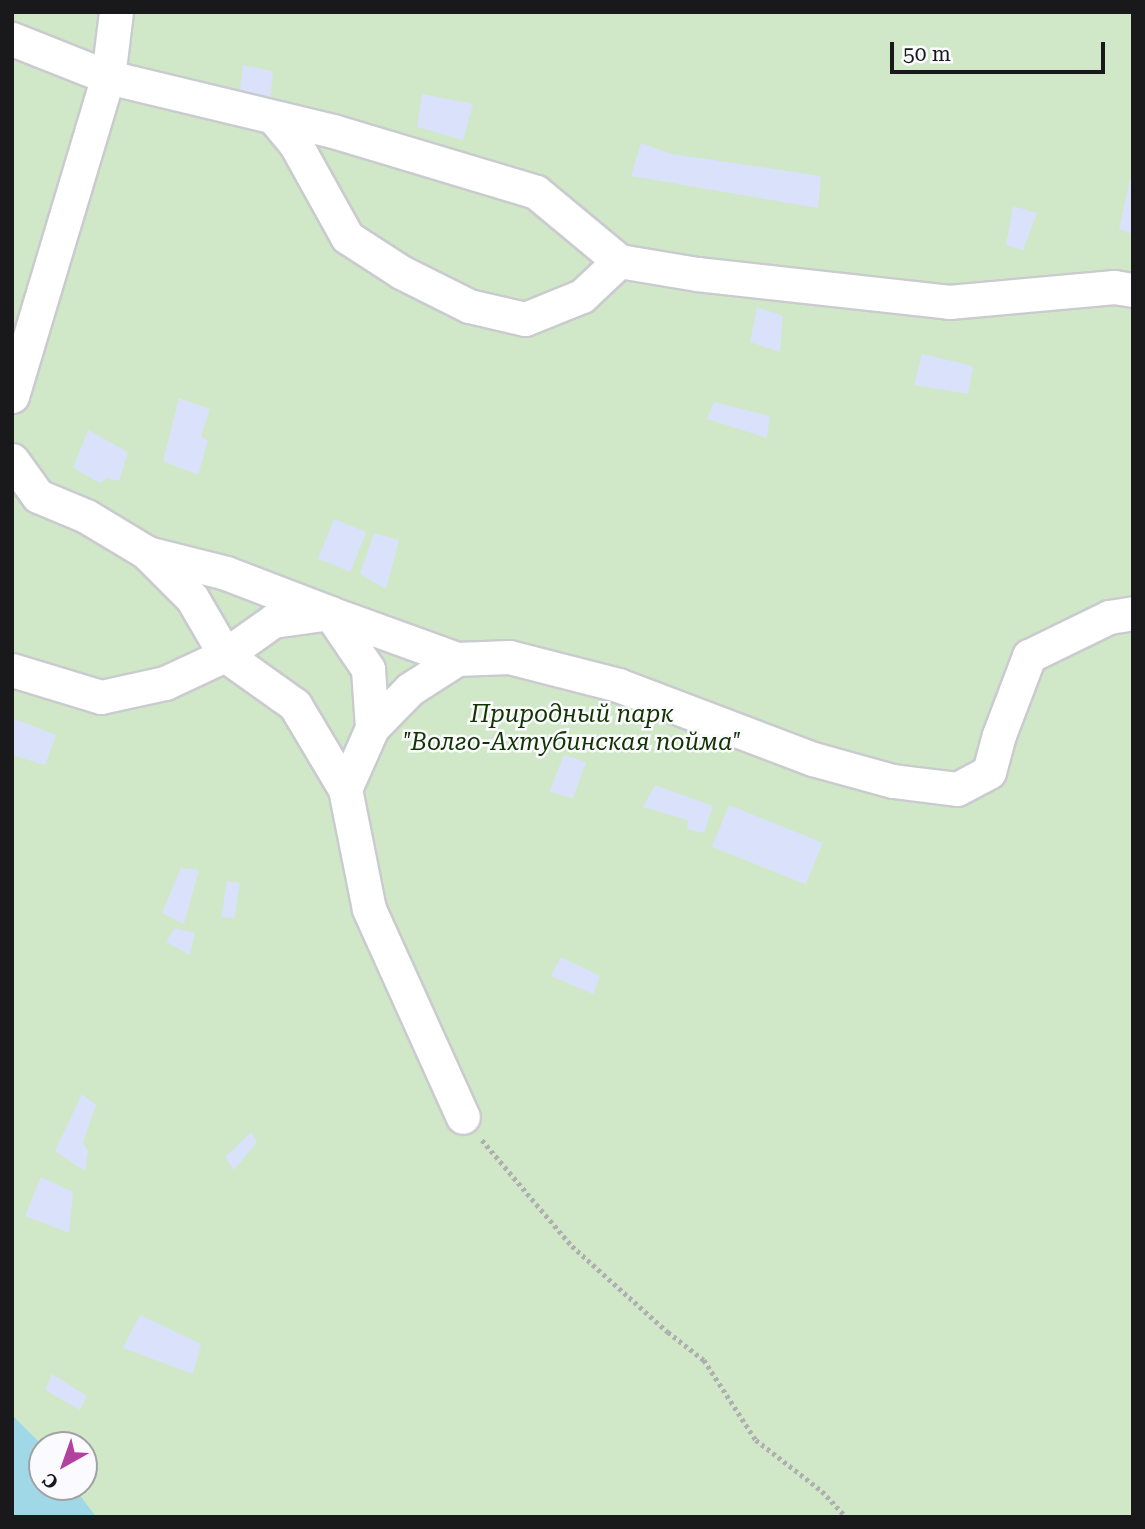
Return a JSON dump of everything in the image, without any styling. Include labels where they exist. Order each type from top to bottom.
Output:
[{"type":"street","points":[[12,396],[108,77],[116,12]]},
{"type":"street","points":[[12,39],[108,77],[333,131],[536,192],[619,261],[697,274],[949,302],[1114,287],[1133,290]]},
{"type":"street","points":[[274,117],[295,143],[347,237],[401,272],[469,306],[525,319],[582,296],[619,261]]},
{"type":"street","points":[[12,460],[38,496],[86,516],[146,552],[192,598],[225,655],[295,705],[345,789],[369,909],[463,1118]]},
{"type":"street","points":[[146,552],[226,573],[457,659],[509,657],[618,685],[813,759],[893,780],[957,789],[989,772],[999,735],[1029,656],[1109,617],[1133,612]]},
{"type":"street","points":[[12,670],[101,697],[164,682],[225,655],[273,621],[330,613]]},
{"type":"street","points":[[330,613],[368,669],[372,727]]},
{"type":"street","points":[[345,789],[372,727],[410,689],[457,659]]},
{"type":"path","points":[[463,1118],[572,1246],[668,1332],[704,1360],[756,1440],[822,1491],[846,1517]]},
{"type":"green space","name":"Природный парк \"Волго-Ахтубинская пойма\"","points":[[12,12],[1133,12],[1133,1517],[12,1517]]},
{"type":"water","points":[[12,1415],[28,1431],[28,1501],[84,1501],[96,1517],[12,1517]]},
{"type":"building","points":[[243,65],[273,71],[270,99],[240,90]]},
{"type":"building","points":[[422,94],[473,104],[463,140],[417,127]]},
{"type":"building","points":[[641,143],[672,154],[821,176],[818,208],[631,176]]},
{"type":"building","points":[[1130,180],[1133,181],[1133,234],[1119,229]]},
{"type":"building","points":[[1013,206],[1037,213],[1023,250],[1006,245]]},
{"type":"building","points":[[757,307],[783,316],[780,352],[750,342]]},
{"type":"building","points":[[922,354],[973,366],[968,394],[914,385]]},
{"type":"building","points":[[179,398],[210,409],[201,436],[208,441],[198,475],[163,461]]},
{"type":"building","points":[[714,402],[770,416],[767,438],[707,419]]},
{"type":"building","points":[[88,430],[128,452],[119,481],[107,478],[100,483],[73,468]]},
{"type":"building","points":[[334,519],[366,532],[350,572],[318,559]]},
{"type":"building","points":[[374,533],[399,540],[386,589],[360,574]]},
{"type":"building","points":[[12,718],[56,735],[45,765],[12,755]]},
{"type":"building","points":[[564,755],[586,762],[573,798],[549,792]]},
{"type":"building","points":[[655,785],[713,806],[704,833],[687,829],[688,820],[643,807]]},
{"type":"building","points":[[729,805],[823,843],[806,885],[712,847]]},
{"type":"building","points":[[181,868],[199,870],[184,924],[162,913]]},
{"type":"building","points":[[227,881],[240,883],[234,919],[221,917]]},
{"type":"building","points":[[175,928],[195,933],[190,955],[166,942]]},
{"type":"building","points":[[561,957],[600,976],[593,994],[551,976]]},
{"type":"building","points":[[82,1094],[96,1105],[83,1142],[88,1151],[85,1171],[55,1151]]},
{"type":"building","points":[[251,1132],[257,1142],[234,1170],[225,1157]]},
{"type":"building","points":[[41,1177],[73,1192],[69,1233],[25,1216]]},
{"type":"building","points":[[140,1315],[201,1344],[193,1374],[123,1348]]},
{"type":"building","points":[[52,1374],[87,1396],[80,1410],[45,1390]]}]
